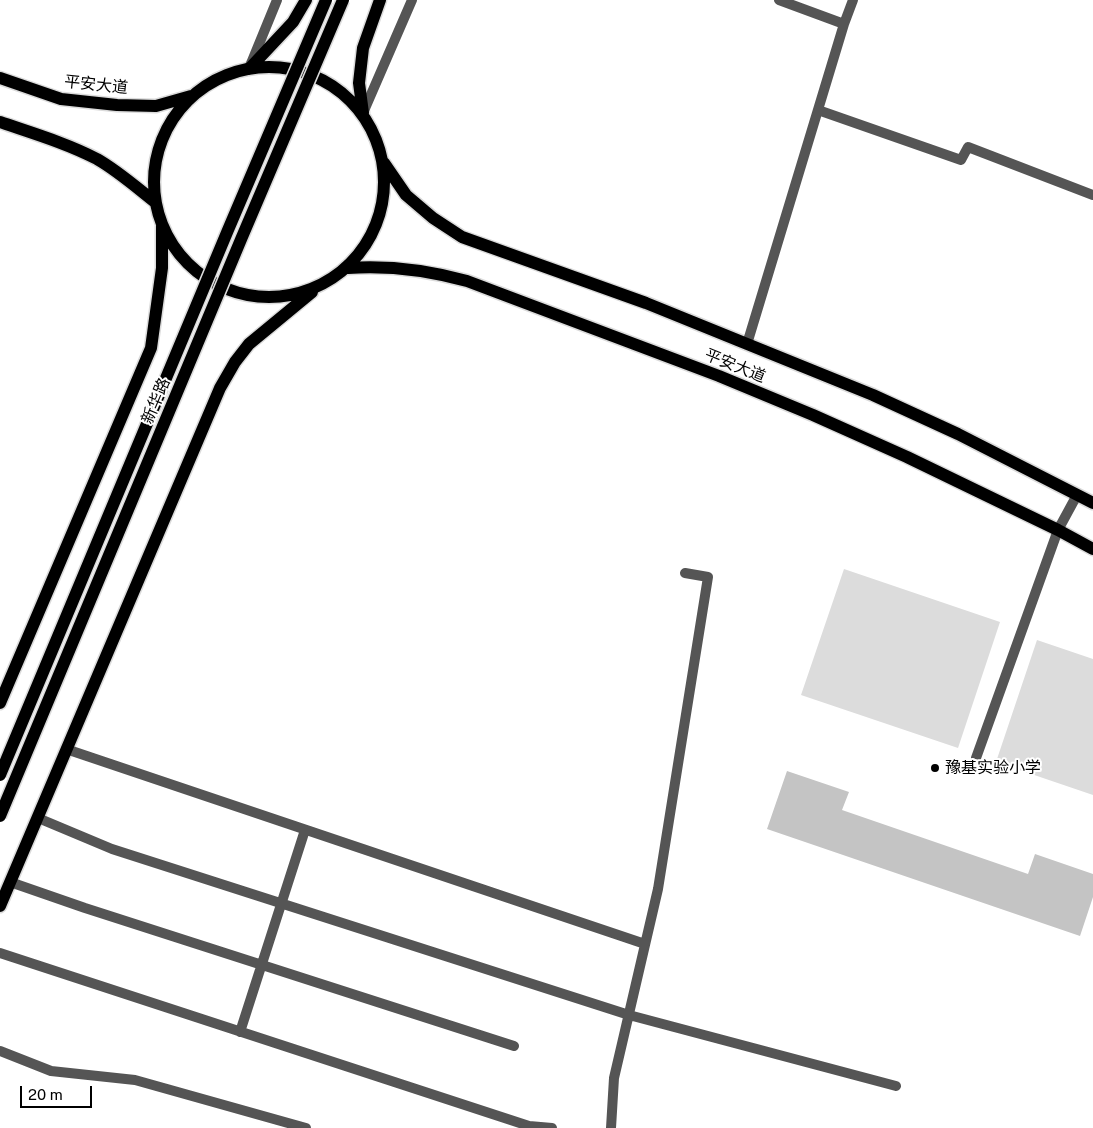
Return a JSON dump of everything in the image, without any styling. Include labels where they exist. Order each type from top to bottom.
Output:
[{"type":"main road","points":[[248,69],[292,22],[306,0]]},
{"type":"main road","name":"新华路","points":[[0,775],[326,0]]},
{"type":"main road","name":"新华路","points":[[0,816],[343,0]]},
{"type":"main road","points":[[363,113],[358,83],[363,48],[380,0]]},
{"type":"main road","points":[[0,906],[220,388],[235,362],[249,344],[319,287],[348,268],[372,238],[384,201],[384,163],[376,137],[363,113],[338,88],[308,72],[273,66],[238,70],[213,80],[191,96],[172,118],[159,145],[154,173],[155,202],[162,226],[178,253],[194,269],[228,290],[266,297],[290,296],[319,287]]},
{"type":"main road","name":"平安大道","points":[[0,78],[61,99],[117,105],[156,106],[191,96]]},
{"type":"main road","points":[[0,122],[75,149],[98,160],[155,202]]},
{"type":"main road","name":"平安大道","points":[[384,163],[406,195],[433,218],[462,237],[646,304],[865,392],[958,434],[1093,503]]},
{"type":"main road","points":[[0,703],[151,348],[161,276],[162,226]]},
{"type":"main road","name":"平安大道","points":[[348,268],[377,266],[433,272],[467,281],[709,372],[813,414],[907,457],[1058,530],[1093,549]]},
{"type":"street","points":[[248,69],[277,0]]},
{"type":"street","points":[[363,113],[412,0]]},
{"type":"street","points":[[779,0],[844,24]]},
{"type":"street","points":[[747,344],[844,24],[853,0]]},
{"type":"street","points":[[818,110],[962,160],[968,148],[1093,195]]},
{"type":"street","points":[[976,758],[1058,530],[1077,495]]},
{"type":"street","points":[[611,1128],[614,1078],[658,889],[708,577],[686,573]]},
{"type":"street","points":[[66,749],[645,944]]},
{"type":"street","points":[[38,818],[112,849],[629,1015],[896,1086]]},
{"type":"street","points":[[240,1032],[305,830]]},
{"type":"street","points":[[10,882],[85,908],[514,1046]]},
{"type":"street","points":[[0,953],[529,1126],[552,1128]]},
{"type":"street","points":[[0,1051],[51,1071],[135,1080],[306,1128]]},
{"type":"shaded area","points":[[844,569],[1000,622],[958,748],[801,695]]},
{"type":"shaded area","points":[[1037,640],[1093,659],[1093,795],[996,762]]},
{"type":"building","points":[[787,771],[849,792],[842,810],[1028,874],[1035,854],[1093,874],[1093,897],[1080,936],[767,829]]},
{"type":"place","name":"豫基实验小学","points":[[935,768]]}]
